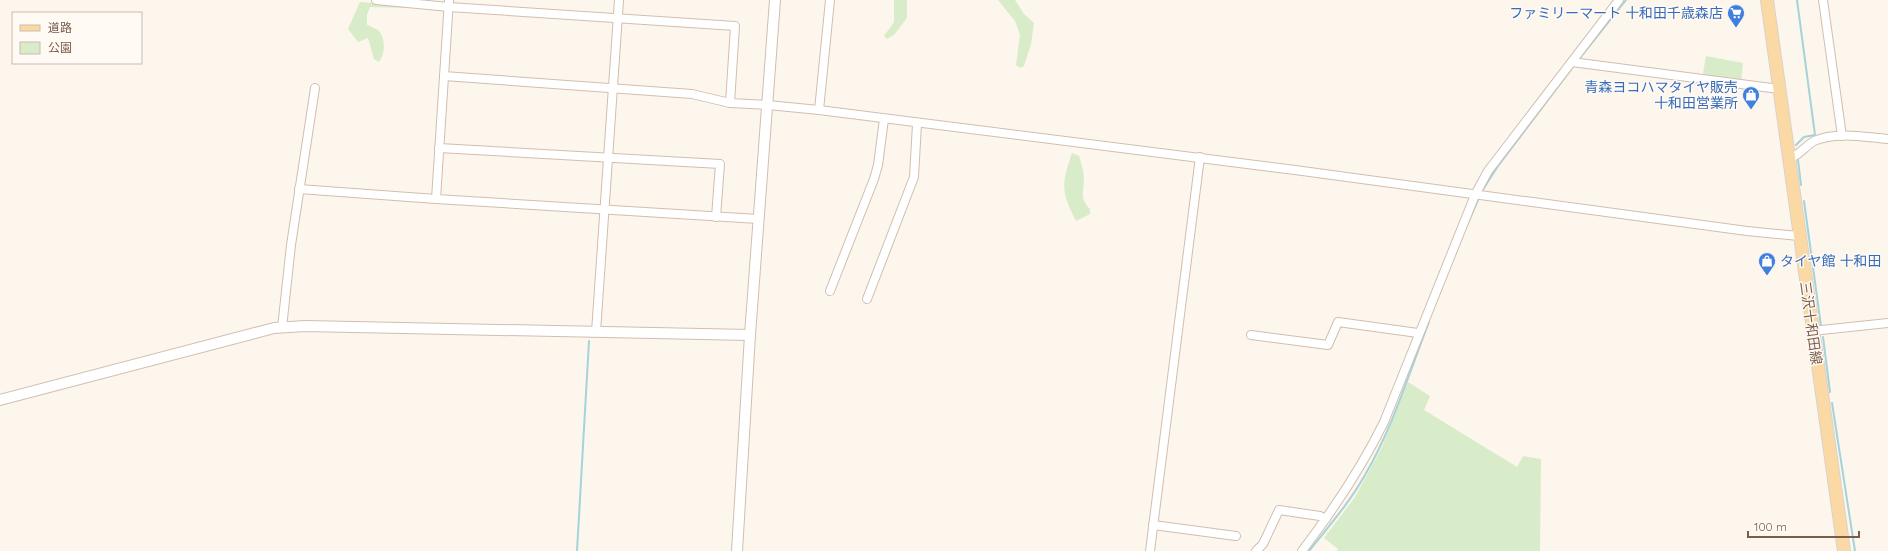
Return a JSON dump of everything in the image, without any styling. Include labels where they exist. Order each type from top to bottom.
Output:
[{"type":"main road","name":"三沢十和田線","points":[[1767,0],[1812,331],[1844,551]]},
{"type":"street","points":[[376,0],[449,3],[617,18],[735,26],[730,103]]},
{"type":"street","points":[[596,332],[619,0]]},
{"type":"street","points":[[737,551],[758,219],[775,0]]},
{"type":"street","points":[[819,110],[830,0]]},
{"type":"street","points":[[1302,551],[1343,496],[1374,444],[1475,195],[1488,171],[1619,0]]},
{"type":"street","points":[[1823,0],[1842,136]]},
{"type":"street","points":[[436,199],[449,3]]},
{"type":"street","points":[[1572,62],[1779,89]]},
{"type":"street","points":[[444,76],[692,94],[730,103],[819,110],[917,124],[1200,157],[1747,231],[1799,236]]},
{"type":"street","points":[[282,328],[299,190],[315,88]]},
{"type":"street","points":[[830,291],[874,179],[878,165],[884,119]]},
{"type":"street","points":[[867,298],[914,177],[917,124]]},
{"type":"street","points":[[1789,159],[1798,155],[1812,142],[1823,138],[1842,136],[1888,139]]},
{"type":"street","points":[[439,148],[608,159],[720,164],[716,217]]},
{"type":"street","points":[[1150,551],[1200,157]]},
{"type":"street","points":[[299,190],[758,219]]},
{"type":"street","points":[[1251,335],[1328,346],[1338,322],[1418,333]]},
{"type":"street","points":[[1812,331],[1888,323]]},
{"type":"street","points":[[0,400],[259,332],[305,326],[750,335]]},
{"type":"street","points":[[1256,551],[1263,544],[1279,510],[1320,516],[1326,520]]},
{"type":"street","points":[[1153,525],[1236,536]]},
{"type":"green space","points":[[894,0],[907,0],[907,18],[894,35],[887,39],[884,36],[894,22]]},
{"type":"green space","points":[[998,0],[1015,0],[1024,14],[1034,23],[1031,44],[1024,66],[1020,68],[1016,65],[1020,35],[1015,21]]},
{"type":"green space","points":[[360,2],[405,5],[405,8],[370,7],[367,15],[367,25],[379,31],[384,42],[383,55],[379,62],[374,59],[368,38],[358,42],[348,29]]},
{"type":"green space","points":[[1706,56],[1743,63],[1741,82],[1705,76],[1703,73]]},
{"type":"green space","points":[[1072,153],[1079,156],[1084,176],[1083,198],[1084,202],[1090,209],[1090,214],[1076,221],[1065,195],[1064,188],[1064,181]]},
{"type":"green space","points":[[1408,382],[1430,396],[1424,410],[1517,467],[1523,456],[1541,459],[1540,551],[1337,551],[1338,549],[1324,538],[1355,497],[1382,447]]},
{"type":"waterway","points":[[1580,58],[1626,0]]},
{"type":"waterway","points":[[1796,145],[1804,137],[1815,135],[1797,0]]},
{"type":"waterway","points":[[1482,191],[1498,166],[1573,67]]},
{"type":"waterway","points":[[1798,160],[1801,185]]},
{"type":"waterway","points":[[1464,232],[1478,200]]},
{"type":"waterway","points":[[1804,201],[1821,326]]},
{"type":"waterway","points":[[1309,551],[1353,495],[1375,457],[1400,400],[1429,322]]},
{"type":"waterway","points":[[1823,337],[1830,392]]},
{"type":"waterway","points":[[577,551],[589,341]]},
{"type":"waterway","points":[[1832,403],[1855,551]]},
{"type":"place","name":"ファミリーマート 十和田千歳森店","points":[[1736,28]]},
{"type":"place","name":"青森ヨコハマタイヤ販売 十和田営業所","points":[[1751,110]]},
{"type":"place","name":"タイヤ館 十和田","points":[[1767,276]]}]
